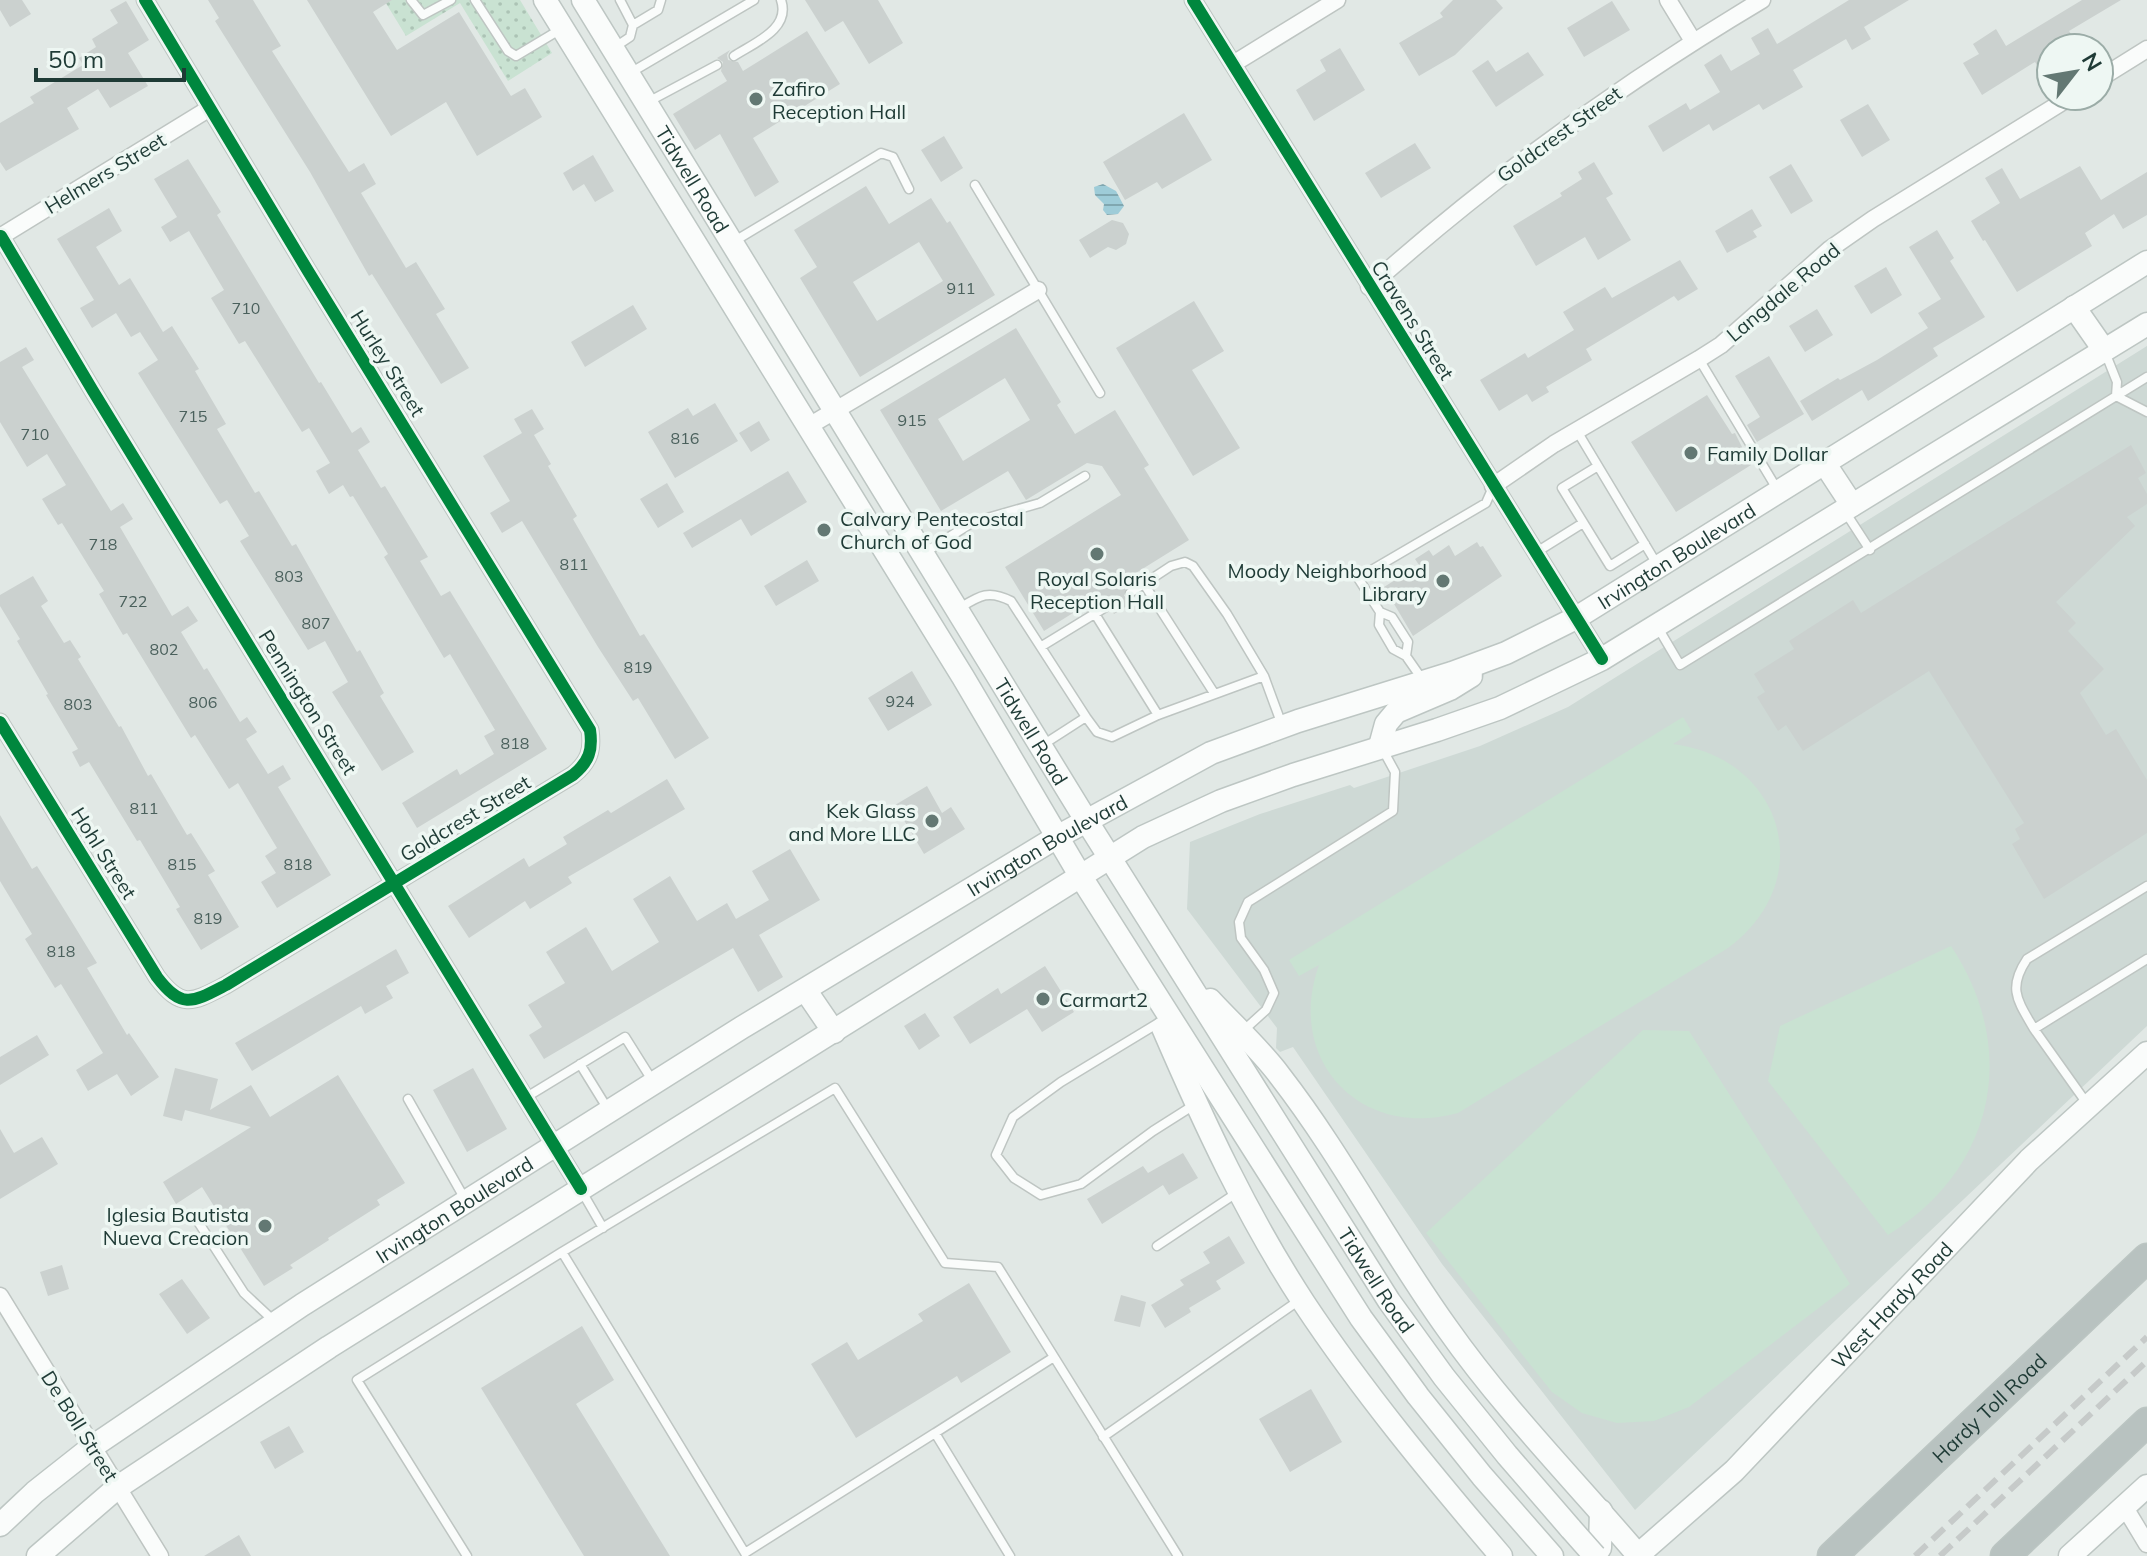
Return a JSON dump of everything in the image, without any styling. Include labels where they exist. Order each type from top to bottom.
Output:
[{"type":"highway","name":"Hardy Toll Road","points":[[1832,1556],[2147,1258]]},
{"type":"highway","points":[[2005,1556],[2147,1422]]},
{"type":"main road","name":"Tidwell Road","points":[[545,0],[809,426],[1081,877],[1361,1318],[1463,1453],[1549,1553]]},
{"type":"main road","name":"Tidwell Road","points":[[585,1],[1110,859],[1389,1301],[1462,1400],[1594,1556]]},
{"type":"main road","points":[[620,120],[646,104]]},
{"type":"main road","name":"Irvington Boulevard","points":[[0,1525],[35,1492],[92,1447],[275,1323],[654,1083],[1057,837],[1211,753],[1506,653],[1576,618],[2147,262]]},
{"type":"main road","points":[[2074,307],[2104,350]]},
{"type":"main road","name":"Irvington Boulevard","points":[[38,1556],[118,1487],[329,1347],[1143,837],[1221,801],[1500,708],[1602,659],[2147,324]]},
{"type":"main road","points":[[1825,464],[1848,507]]},
{"type":"main road","points":[[923,614],[954,604]]},
{"type":"main road","points":[[1380,746],[1386,724],[1396,712],[1450,689],[1506,653]]},
{"type":"main road","points":[[1176,964],[1279,1074],[1371,1208],[1408,1272],[1448,1331],[1523,1426],[1638,1556]]},
{"type":"main road","points":[[1138,967],[1196,1104],[1239,1192],[1301,1298],[1374,1399],[1501,1556]]},
{"type":"main road","points":[[806,991],[834,1032]]},
{"type":"main road","name":"West Hardy Road","points":[[1638,1556],[1734,1471],[2029,1160],[2147,1053]]},
{"type":"main road","points":[[2070,1556],[2147,1486]]},
{"type":"main road","points":[[1594,1556],[1600,1548],[1601,1511]]},
{"type":"street","name":"Hurley Street","points":[[145,0],[590,730],[592,749]]},
{"type":"street","name":"Cravens Street","points":[[1193,0],[1602,659]]},
{"type":"street","points":[[1233,64],[1337,0]]},
{"type":"street","points":[[1668,0],[1693,41]]},
{"type":"street","name":"Goldcrest Street","points":[[1369,287],[1518,162],[1693,41],[1762,0]]},
{"type":"street","points":[[2115,69],[2147,49]]},
{"type":"street","name":"Helmers Street","points":[[1,236],[210,108]]},
{"type":"street","name":"Langdale Road","points":[[1493,486],[1577,431],[1721,345],[1830,249],[2046,112]]},
{"type":"street","name":"Pennington Street","points":[[1,236],[581,1189]]},
{"type":"street","points":[[809,426],[1038,290]]},
{"type":"street","name":"Hohl Street","points":[[0,722],[157,977],[169,993],[180,1000]]},
{"type":"street","name":"Goldcrest Street","points":[[180,1000],[190,1001],[226,985],[396,884],[573,775],[585,766],[592,749]]},
{"type":"street","name":"De Boll Street","points":[[0,1296],[160,1556]]},
{"type":"street","points":[[2124,1506],[2147,1544]]},
{"type":"lane","points":[[411,0],[423,15],[451,0]]},
{"type":"lane","points":[[475,0],[508,51],[516,56],[562,27]]},
{"type":"lane","points":[[613,49],[630,37],[633,25],[620,0]]},
{"type":"lane","points":[[633,25],[658,10],[661,0]]},
{"type":"lane","points":[[628,74],[754,0]]},
{"type":"lane","points":[[734,56],[778,27],[784,15],[781,0]]},
{"type":"lane","points":[[646,104],[717,65]]},
{"type":"lane","points":[[732,243],[881,153],[893,157],[909,189]]},
{"type":"lane","points":[[975,185],[1100,393]]},
{"type":"lane","points":[[2104,350],[2117,382],[2116,396]]},
{"type":"lane","points":[[1699,359],[1779,493]]},
{"type":"lane","points":[[1656,625],[1680,665],[2147,377]]},
{"type":"lane","points":[[2116,396],[2147,412]]},
{"type":"lane","points":[[1577,431],[1659,567]]},
{"type":"lane","points":[[1598,466],[1562,488],[1583,523],[1610,566],[1645,544]]},
{"type":"lane","points":[[923,553],[973,522],[1040,503],[1085,476]]},
{"type":"lane","points":[[1406,656],[1408,642],[1392,617],[1380,612],[1358,578],[1486,503],[1493,486]]},
{"type":"lane","points":[[1848,507],[1870,550]]},
{"type":"lane","points":[[1535,553],[1583,523]]},
{"type":"lane","points":[[1130,593],[1171,566],[1185,562],[1193,566],[1227,614],[1264,676],[1282,727]]},
{"type":"lane","points":[[1144,584],[1214,693]]},
{"type":"lane","points":[[954,604],[986,594],[999,595],[1011,601],[1097,732],[1112,737],[1158,715],[1264,676]]},
{"type":"lane","points":[[1042,646],[1109,605]]},
{"type":"lane","points":[[1380,612],[1379,625],[1393,649],[1406,656],[1424,682]]},
{"type":"lane","points":[[1095,614],[1158,715]]},
{"type":"lane","points":[[1041,746],[1086,717]]},
{"type":"lane","points":[[1241,1033],[1266,1010],[1274,993],[1264,970],[1241,938],[1239,922],[1248,902],[1393,811],[1395,772],[1380,746]]},
{"type":"lane","points":[[2088,1106],[2034,1029],[2015,993],[2017,974],[2027,959],[2147,886]]},
{"type":"lane","points":[[2034,1029],[2147,959]]},
{"type":"lane","points":[[1161,1021],[1061,1082],[1013,1117],[996,1155],[1014,1178],[1041,1195],[1081,1184],[1196,1104]]},
{"type":"lane","points":[[525,1098],[625,1037],[654,1083]]},
{"type":"lane","points":[[580,1064],[609,1112]]},
{"type":"lane","points":[[467,1556],[357,1380],[835,1088],[945,1263],[998,1267],[1178,1556]]},
{"type":"lane","points":[[408,1099],[467,1201]]},
{"type":"lane","points":[[581,1189],[603,1228]]},
{"type":"lane","points":[[1157,1246],[1239,1192]]},
{"type":"lane","points":[[195,1217],[244,1293],[275,1323]]},
{"type":"lane","points":[[562,1252],[746,1554],[1054,1357]]},
{"type":"lane","points":[[1103,1437],[1301,1298]]},
{"type":"lane","points":[[935,1433],[1010,1556]]},
{"type":"shaded area","points":[[2147,346],[2147,1026],[1635,1510],[1442,1264],[1293,1047],[1280,1052],[1276,1048],[1277,1028],[1187,909],[1190,842],[1260,814],[1350,785],[1354,788],[1480,746],[1568,707]]},
{"type":"green space","points":[[384,0],[520,0],[552,53],[508,81],[460,3],[406,36]]},
{"type":"green space","points":[[1683,717],[1692,732],[1673,744],[1711,754],[1741,772],[1763,797],[1776,826],[1780,857],[1774,889],[1757,920],[1728,948],[1458,1113],[1422,1118],[1390,1115],[1362,1103],[1339,1085],[1322,1061],[1313,1032],[1311,1000],[1319,965],[1299,976],[1289,960]]},
{"type":"green space","points":[[1951,946],[1972,986],[1985,1026],[1990,1066],[1986,1105],[1973,1142],[1953,1177],[1924,1208],[1888,1235],[1768,1081],[1780,1026]]},
{"type":"green space","points":[[1643,1030],[1689,1031],[1850,1284],[1689,1407],[1654,1421],[1617,1423],[1582,1413],[1552,1392],[1426,1233]]},
{"type":"water","points":[[1103,184],[1116,191],[1124,206],[1118,214],[1107,215],[1103,210],[1104,204],[1095,195],[1094,187]]},
{"type":"building","points":[[0,0],[22,0],[31,14],[10,27],[0,10]]},
{"type":"building","points":[[208,0],[253,0],[281,46],[272,51],[349,172],[364,163],[376,184],[361,193],[406,268],[416,262],[445,309],[436,314],[469,368],[441,384],[372,274],[369,276],[310,172],[215,21],[219,18]]},
{"type":"building","points":[[307,0],[392,0],[373,12],[397,50],[459,12],[511,96],[525,88],[542,117],[477,156],[446,102],[391,136]]},
{"type":"building","points":[[805,0],[878,0],[903,43],[869,64],[843,21],[825,32]]},
{"type":"building","points":[[1453,0],[1496,0],[1503,8],[1455,55],[1419,76],[1399,43],[1443,17],[1440,13]]},
{"type":"building","points":[[1849,0],[1909,0],[1864,27],[1871,39],[1852,50],[1846,39],[1793,70],[1803,87],[1763,110],[1759,104],[1713,131],[1709,124],[1663,152],[1648,126],[1686,103],[1690,110],[1720,92],[1704,65],[1721,54],[1731,71],[1760,54],[1751,38],[1768,28],[1777,44]]},
{"type":"building","points":[[2082,0],[2121,0],[2070,32],[2035,32],[2035,62],[1982,95],[1963,63],[1979,54],[1973,44],[1996,29],[2006,46]]},
{"type":"building","points":[[126,1],[149,40],[128,53],[148,86],[110,108],[98,89],[67,108],[79,129],[6,171],[0,162],[0,123],[34,103],[30,97],[83,65],[79,58],[96,47],[92,39],[118,23],[110,10]]},
{"type":"building","points":[[1612,1],[1630,30],[1584,57],[1567,28]]},
{"type":"building","name":"Zafiro Reception Hall","points":[[807,31],[840,84],[753,138],[779,182],[755,197],[720,134],[695,150],[673,114],[727,81],[721,71],[723,62],[717,58],[730,50],[728,60],[738,62],[743,71]]},
{"type":"building","points":[[1340,48],[1365,90],[1314,121],[1296,90],[1326,71],[1320,60]]},
{"type":"building","points":[[1528,52],[1544,75],[1496,107],[1472,71],[1488,60],[1496,72]]},
{"type":"building","points":[[1868,104],[1890,140],[1862,157],[1840,120]]},
{"type":"building","points":[[1184,113],[1212,160],[1162,189],[1157,182],[1125,200],[1103,162]]},
{"type":"building","points":[[944,136],[963,168],[941,182],[921,150]]},
{"type":"building","points":[[1415,143],[1431,168],[1381,198],[1365,173]]},
{"type":"building","points":[[593,155],[614,191],[595,202],[584,184],[573,191],[563,173]]},
{"type":"building","points":[[188,159],[221,212],[217,215],[319,383],[352,433],[361,427],[370,442],[358,450],[381,488],[385,486],[428,557],[420,561],[441,596],[450,591],[547,749],[417,828],[402,803],[457,769],[460,775],[494,754],[484,736],[495,730],[450,654],[444,658],[384,557],[388,554],[353,496],[350,497],[343,485],[329,494],[316,471],[330,463],[309,428],[302,432],[245,341],[239,344],[211,298],[224,290],[189,231],[170,242],[161,227],[177,217],[154,179]]},
{"type":"building","points":[[1594,162],[1613,194],[1606,198],[1631,240],[1598,260],[1585,237],[1536,266],[1513,226],[1562,196],[1560,193],[1582,179],[1578,172]]},
{"type":"building","points":[[1791,164],[1813,201],[1791,214],[1769,177]]},
{"type":"building","points":[[2080,166],[2101,200],[2147,172],[2147,215],[2123,229],[2114,214],[2085,233],[2092,246],[2017,292],[1971,221],[2000,203],[1985,178],[2002,168],[2020,199]]},
{"type":"building","points":[[866,186],[889,224],[931,198],[947,223],[950,221],[995,295],[860,377],[800,278],[817,267],[794,230]],"holes":[[[919,242],[943,281],[877,321],[853,282]]]},
{"type":"building","points":[[109,208],[122,231],[96,247],[119,285],[130,278],[163,332],[172,326],[199,369],[195,371],[226,424],[217,429],[255,493],[259,491],[292,546],[296,544],[357,652],[360,650],[384,693],[380,696],[414,752],[382,771],[332,692],[348,682],[325,641],[308,650],[240,541],[249,536],[227,500],[220,504],[138,373],[158,360],[140,332],[131,337],[116,313],[92,328],[80,308],[94,300],[57,239]]},
{"type":"building","points":[[1752,209],[1762,226],[1753,231],[1757,237],[1727,253],[1715,231]]},
{"type":"building","points":[[1112,220],[1123,223],[1129,234],[1126,244],[1116,250],[1108,247],[1090,258],[1079,240]]},
{"type":"building","points":[[1937,230],[1954,258],[1950,261],[1985,317],[1933,348],[1938,356],[1868,401],[1862,390],[1812,421],[1800,401],[1838,378],[1840,380],[1877,360],[1928,328],[1918,313],[1941,299],[1909,247]]},
{"type":"building","points":[[1680,260],[1698,289],[1678,301],[1674,296],[1586,349],[1592,360],[1546,387],[1549,392],[1532,402],[1527,394],[1499,411],[1480,380],[1525,353],[1528,358],[1574,330],[1563,312],[1605,287],[1612,298]]},
{"type":"building","points":[[1886,267],[1902,295],[1871,314],[1854,286]]},
{"type":"building","points":[[1194,301],[1224,351],[1192,370],[1240,448],[1193,476],[1116,348]]},
{"type":"building","points":[[633,305],[647,329],[585,367],[571,342]]},
{"type":"building","points":[[1817,309],[1833,335],[1805,352],[1789,326]]},
{"type":"building","points":[[1016,328],[1061,402],[1057,405],[1075,434],[1115,410],[1149,465],[1144,468],[1189,540],[1123,581],[1126,587],[1124,596],[1135,601],[1114,614],[1115,602],[1102,595],[1044,631],[1005,567],[1121,495],[1102,466],[1087,463],[1026,500],[1008,471],[941,511],[880,410]],"holes":[[[1005,378],[1030,420],[963,461],[938,419]]]},
{"type":"building","points":[[26,347],[34,360],[22,367],[111,511],[123,503],[133,519],[120,527],[172,616],[188,606],[198,621],[181,632],[240,722],[247,717],[257,732],[246,739],[268,774],[283,765],[291,779],[278,787],[331,875],[277,908],[261,882],[276,873],[265,856],[277,848],[238,783],[229,789],[195,735],[191,738],[127,633],[123,635],[99,594],[104,591],[62,523],[58,525],[42,499],[66,485],[47,454],[27,467],[0,422],[0,362]]},
{"type":"building","points":[[1769,356],[1804,414],[1757,442],[1747,425],[1760,417],[1735,376]]},
{"type":"building","name":"Family Dollar","points":[[1707,395],[1732,434],[1735,433],[1751,465],[1676,512],[1631,442]]},
{"type":"building","points":[[715,403],[738,441],[675,478],[648,432],[688,408],[693,416]]},
{"type":"building","points":[[532,409],[544,429],[534,435],[577,516],[573,519],[640,636],[644,634],[709,738],[675,759],[638,698],[633,701],[598,647],[522,521],[502,533],[490,513],[510,501],[483,456],[522,433],[514,419]]},
{"type":"building","points":[[759,421],[770,440],[751,452],[739,433]]},
{"type":"building","points":[[2131,445],[2146,473],[2138,478],[2147,494],[2147,504],[2127,517],[2135,526],[2056,602],[2076,623],[2068,631],[2104,669],[2080,693],[2106,735],[2116,729],[2147,780],[2147,833],[2044,899],[2012,844],[2020,839],[2015,829],[2024,823],[1929,671],[1803,751],[1786,725],[1778,731],[1757,697],[1765,692],[1754,674],[1794,649],[1789,641],[1853,600],[1861,613]]},
{"type":"building","points":[[788,471],[807,502],[751,536],[741,519],[692,548],[683,533]]},
{"type":"building","points":[[667,483],[684,512],[658,528],[640,499]]},
{"type":"building","name":"Moody Neighborhood Library","points":[[1477,542],[1480,547],[1483,546],[1502,576],[1413,636],[1384,587],[1419,565],[1415,559],[1429,550],[1433,556],[1449,545],[1455,556]]},
{"type":"building","points":[[807,560],[819,581],[776,606],[764,586]]},
{"type":"building","points":[[33,576],[48,601],[41,606],[64,643],[70,640],[81,657],[78,659],[121,726],[148,776],[151,774],[187,835],[191,833],[215,871],[208,875],[239,927],[201,950],[176,909],[180,907],[89,762],[80,767],[72,752],[78,749],[0,606],[0,595]]},
{"type":"building","points":[[912,671],[932,705],[888,731],[868,698]]},
{"type":"building","points":[[667,779],[685,809],[568,877],[572,883],[530,909],[525,901],[469,938],[448,906],[524,858],[529,867],[567,844],[563,837],[608,810],[611,813]]},
{"type":"building","name":"Kek Glass and More LLC","points":[[927,786],[942,813],[951,807],[965,829],[924,854],[895,805]]},
{"type":"building","points":[[0,815],[32,869],[37,866],[97,963],[87,968],[127,1035],[129,1033],[159,1077],[131,1096],[117,1074],[88,1091],[76,1070],[103,1053],[61,984],[55,988],[25,939],[32,934],[0,881]]},
{"type":"building","points":[[790,849],[820,900],[759,935],[783,977],[758,992],[733,948],[544,1059],[529,1035],[542,1027],[528,1005],[565,983],[546,952],[586,927],[612,971],[659,942],[633,899],[670,876],[697,921],[727,903],[736,919],[769,900],[752,871]]},
{"type":"building","points":[[396,949],[409,973],[386,986],[393,998],[365,1014],[361,1006],[252,1071],[235,1043]]},
{"type":"building","points":[[1045,966],[1074,1012],[1042,1032],[1027,1009],[970,1044],[953,1017],[998,988],[1001,994]]},
{"type":"building","points":[[925,1013],[940,1036],[919,1050],[904,1026]]},
{"type":"building","points":[[37,1035],[49,1055],[0,1085],[0,1057]]},
{"type":"building","points":[[175,1068],[218,1079],[210,1110],[251,1085],[270,1117],[338,1075],[405,1183],[377,1200],[380,1205],[328,1238],[290,1265],[293,1268],[264,1286],[202,1187],[176,1204],[163,1182],[251,1127],[185,1110],[182,1121],[163,1116]]},
{"type":"building","points":[[473,1068],[507,1129],[467,1152],[433,1090]]},
{"type":"building","points":[[0,1129],[14,1153],[42,1137],[58,1164],[0,1199]]},
{"type":"building","points":[[1183,1153],[1198,1178],[1169,1195],[1163,1185],[1102,1224],[1087,1199],[1143,1166],[1148,1173]]},
{"type":"building","points":[[1229,1236],[1245,1263],[1216,1281],[1221,1289],[1189,1308],[1191,1312],[1165,1328],[1151,1305],[1184,1285],[1180,1280],[1210,1263],[1203,1252]]},
{"type":"building","points":[[62,1265],[69,1289],[48,1296],[40,1272]]},
{"type":"building","points":[[182,1279],[210,1318],[187,1334],[159,1294]]},
{"type":"building","points":[[969,1283],[1011,1352],[961,1383],[957,1376],[856,1438],[811,1364],[847,1342],[858,1360],[923,1321],[918,1314]]},
{"type":"building","points":[[1121,1295],[1146,1302],[1140,1327],[1114,1321]]},
{"type":"building","points":[[582,1326],[614,1380],[576,1404],[670,1556],[584,1556],[481,1388]]},
{"type":"building","points":[[1311,1389],[1342,1442],[1290,1472],[1259,1419]]},
{"type":"building","points":[[289,1426],[304,1452],[275,1469],[260,1442]]},
{"type":"building","points":[[239,1535],[251,1556],[204,1556]]},
{"type":"railway","points":[[1915,1556],[2147,1337]]},
{"type":"railway","points":[[1940,1556],[2147,1361]]},
{"type":"cycle path","points":[[0,722],[157,977],[174,995],[188,1000],[205,996],[226,985],[573,775],[583,765],[590,750],[590,730],[145,0]]},
{"type":"cycle path","points":[[1193,0],[1602,659]]},
{"type":"cycle path","points":[[1,236],[581,1189]]},
{"type":"place","name":"Zafiro Reception Hall","points":[[756,99]]},
{"type":"place","name":"Family Dollar","points":[[1691,453]]},
{"type":"place","name":"Calvary Pentecostal Church of God","points":[[824,530]]},
{"type":"place","name":"Royal Solaris Reception Hall","points":[[1097,554]]},
{"type":"place","name":"Moody Neighborhood Library","points":[[1443,581]]},
{"type":"place","name":"Kek Glass and More LLC","points":[[932,821]]},
{"type":"place","name":"Carmart2","points":[[1043,999]]},
{"type":"place","name":"Iglesia Bautista Nueva Creacion","points":[[265,1226]]}]
